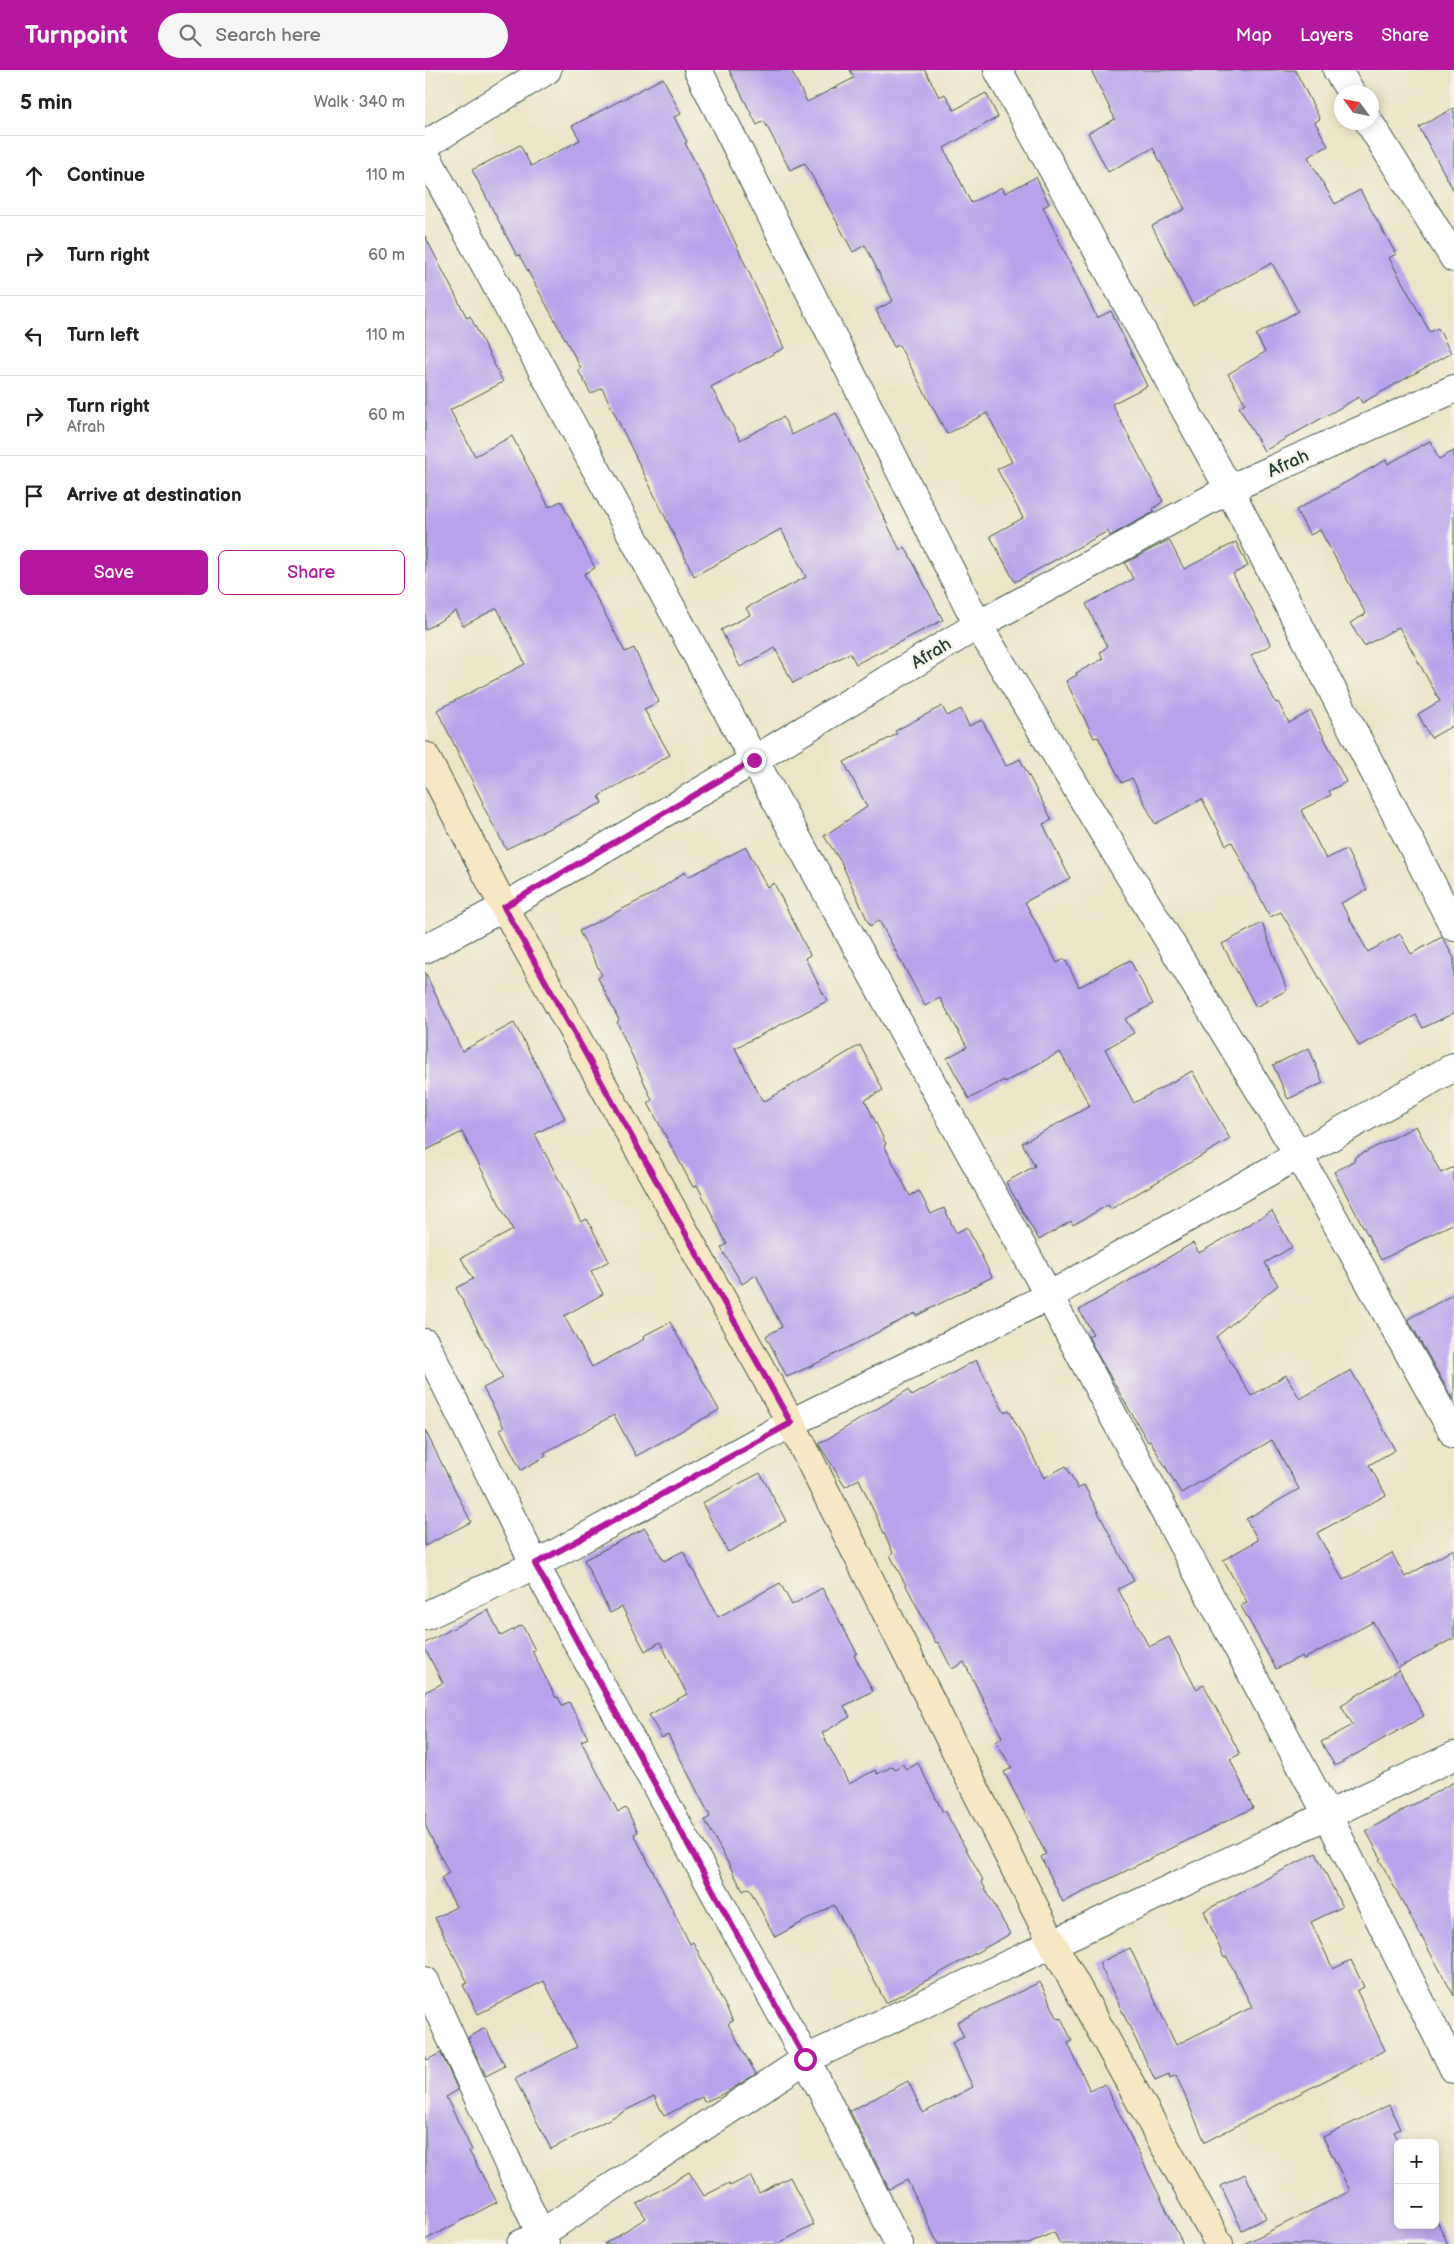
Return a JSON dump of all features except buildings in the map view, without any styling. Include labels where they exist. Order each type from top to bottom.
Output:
[{"type":"street","points":[[425,145],[547,70]]},
{"type":"street","points":[[698,70],[977,625],[1298,1154],[1454,1434]]},
{"type":"street","points":[[998,70],[1229,489],[1454,926]]},
{"type":"street","points":[[1337,70],[1347,85]]},
{"type":"street","points":[[1374,130],[1454,258]]},
{"type":"street","points":[[425,154],[754,760],[1049,1296],[1327,1814],[1454,2069]]},
{"type":"street","name":"Afrah","points":[[425,949],[504,907],[754,760],[977,625],[1229,489],[1454,389]]},
{"type":"street","points":[[425,756],[504,907],[791,1423],[1053,1944],[1219,2244]]},
{"type":"street","points":[[425,1616],[535,1564],[791,1423],[1049,1296],[1454,1067]]},
{"type":"street","points":[[425,1343],[535,1564],[805,2059],[899,2244]]},
{"type":"street","points":[[425,1981],[535,2241],[805,2059],[1454,1756]]},
{"type":"route","points":[[754,760],[504,907],[791,1423],[535,1564],[805,2059]]}]
